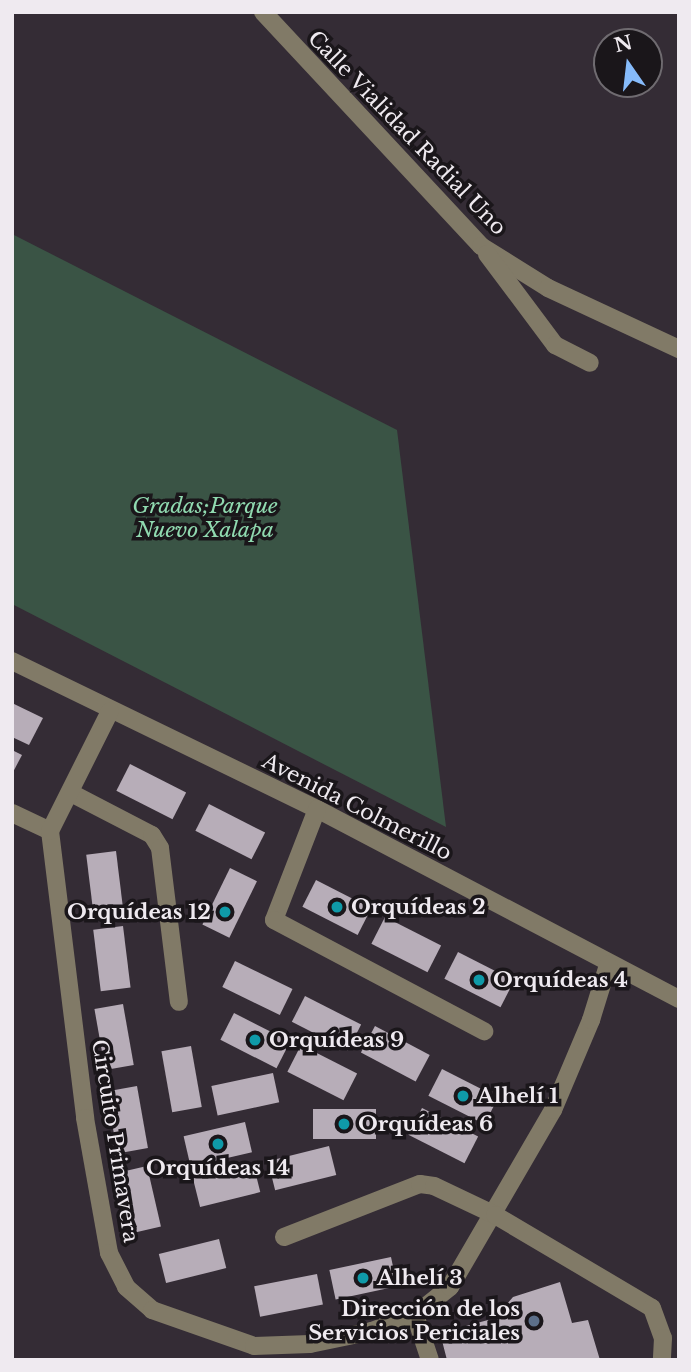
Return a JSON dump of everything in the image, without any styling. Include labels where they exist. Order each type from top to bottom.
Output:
[{"type":"street","name":"Calle Vialidad Radial Uno","points":[[263,12],[481,246],[548,288],[679,349]]},
{"type":"street","points":[[481,246],[555,345],[590,363]]},
{"type":"street","name":"Avenida Colmerillo","points":[[12,661],[110,711],[317,809],[608,965],[679,999]]},
{"type":"street","points":[[12,813],[50,831],[110,711]]},
{"type":"street","points":[[71,793],[152,835],[160,848],[179,1002]]},
{"type":"street","points":[[317,809],[274,920],[484,1031]]},
{"type":"street","name":"Circuito Primavera","points":[[50,831],[99,1209],[109,1253],[126,1287],[152,1310],[254,1346],[310,1344],[372,1331],[415,1315],[450,1287],[495,1215],[553,1110],[592,1020],[608,965]]},
{"type":"street","points":[[284,1237],[420,1184],[434,1185],[495,1215],[652,1308],[663,1338],[662,1360]]},
{"type":"street","points":[[415,1315],[430,1360]]},
{"type":"green space","name":"Gradas;Parque Nuevo Xalapa","points":[[12,234],[397,430],[446,827],[12,604]]},
{"type":"building","points":[[12,703],[43,718],[29,745],[12,737]]},
{"type":"building","points":[[12,750],[22,755],[12,774]]},
{"type":"building","points":[[130,764],[186,793],[173,819],[116,791]]},
{"type":"building","points":[[209,804],[265,833],[252,859],[195,831]]},
{"type":"building","points":[[116,851],[124,914],[94,917],[86,855]]},
{"type":"building","name":"Orquídeas 12","points":[[230,868],[257,881],[229,938],[202,925]]},
{"type":"building","name":"Orquídeas 2","points":[[316,880],[371,908],[358,935],[302,907]]},
{"type":"building","points":[[385,917],[441,946],[428,972],[371,944]]},
{"type":"building","points":[[123,926],[131,988],[101,991],[93,930]]},
{"type":"building","name":"Orquídeas 4","points":[[458,952],[514,981],[501,1007],[444,979]]},
{"type":"building","points":[[235,961],[293,989],[280,1015],[222,987]]},
{"type":"building","points":[[305,996],[361,1025],[348,1050],[292,1022]]},
{"type":"building","points":[[123,1004],[134,1065],[105,1070],[94,1009]]},
{"type":"building","name":"Orquídeas 9","points":[[234,1013],[290,1042],[277,1068],[220,1040]]},
{"type":"building","points":[[375,1026],[430,1055],[416,1082],[361,1052]]},
{"type":"building","points":[[301,1045],[357,1074],[344,1100],[287,1072]]},
{"type":"building","points":[[191,1046],[202,1107],[172,1112],[161,1051]]},
{"type":"building","name":"Alhelí 1","points":[[442,1069],[498,1098],[485,1124],[428,1096]]},
{"type":"building","points":[[273,1073],[279,1102],[218,1115],[211,1086]]},
{"type":"building","points":[[137,1086],[148,1148],[117,1153],[106,1091]]},
{"type":"building","points":[[422,1108],[478,1137],[465,1163],[408,1135]]},
{"type":"building","name":"Orquídeas 6","points":[[313,1109],[376,1109],[376,1139],[313,1139]]},
{"type":"building","name":"Orquídeas 14","points":[[245,1122],[252,1152],[191,1166],[184,1136]]},
{"type":"building","points":[[329,1146],[336,1175],[275,1190],[268,1161]]},
{"type":"building","points":[[253,1163],[260,1192],[200,1207],[193,1178]]},
{"type":"building","points":[[147,1166],[161,1226],[131,1233],[117,1173]]},
{"type":"building","points":[[219,1239],[226,1268],[166,1283],[159,1254]]},
{"type":"building","name":"Alhelí 3","points":[[391,1257],[397,1286],[336,1299],[329,1270]]},
{"type":"building","points":[[317,1274],[323,1304],[260,1317],[254,1286]]},
{"type":"building","name":"Dirección de los Servicios Periciales","points":[[560,1282],[572,1323],[588,1320],[600,1360],[447,1360],[440,1333],[488,1320],[492,1334],[500,1312],[513,1297]]},
{"type":"place","name":"Orquídeas 2","points":[[337,907]]},
{"type":"place","name":"Orquídeas 12","points":[[225,912]]},
{"type":"place","name":"Orquídeas 4","points":[[479,980]]},
{"type":"place","name":"Orquídeas 9","points":[[255,1040]]},
{"type":"place","name":"Alhelí 1","points":[[463,1096]]},
{"type":"place","name":"Orquídeas 6","points":[[344,1124]]},
{"type":"place","name":"Orquídeas 14","points":[[218,1144]]},
{"type":"place","name":"Alhelí 3","points":[[363,1278]]},
{"type":"place","name":"Dirección de los Servicios Periciales","points":[[534,1321]]}]
